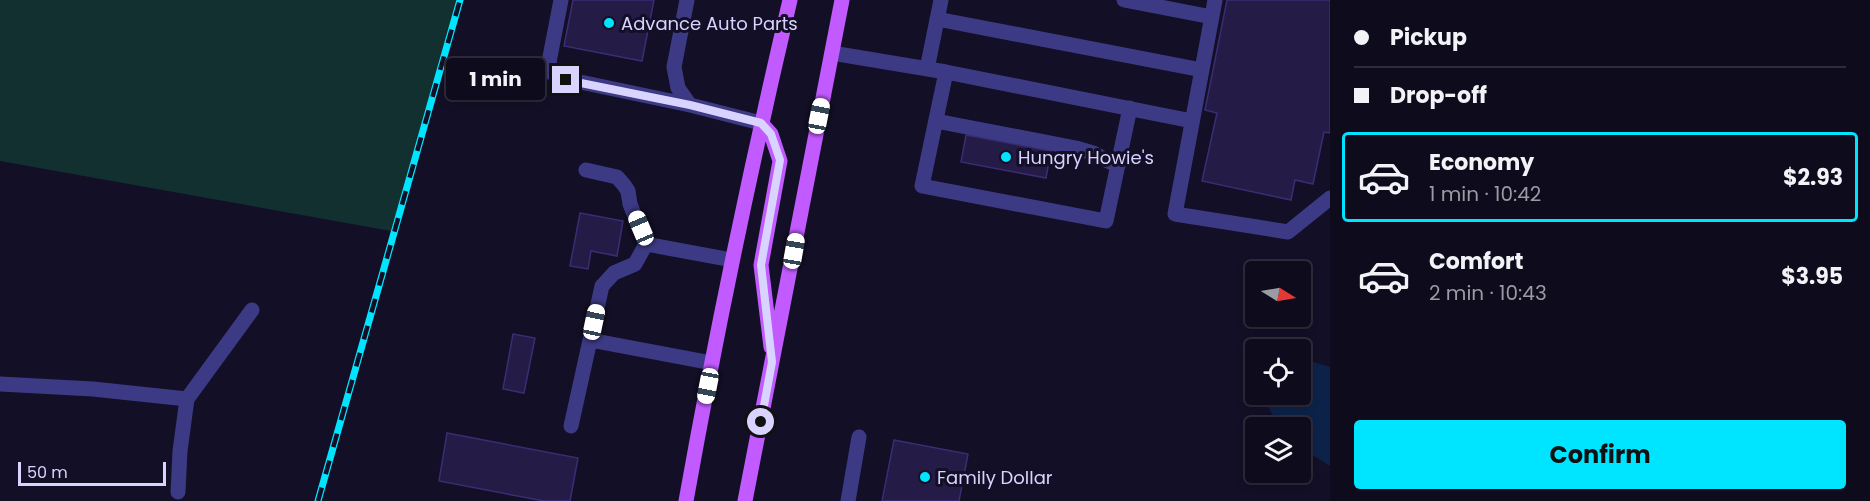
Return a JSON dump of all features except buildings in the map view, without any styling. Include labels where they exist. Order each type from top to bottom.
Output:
[{"type":"main road","points":[[686,501],[732,260],[790,0]]},
{"type":"main road","points":[[745,501],[842,0]]},
{"type":"main road","points":[[761,123],[771,134],[780,160],[761,265],[772,362]]},
{"type":"lane","points":[[561,0],[549,62],[553,74],[566,80],[690,105],[761,123]]},
{"type":"lane","points":[[687,0],[674,67],[678,88],[690,105]]},
{"type":"lane","points":[[927,69],[941,0]]},
{"type":"lane","points":[[1124,0],[1212,17]]},
{"type":"lane","points":[[1215,0],[1175,214],[1287,232],[1330,198]]},
{"type":"lane","points":[[937,19],[1202,70]]},
{"type":"lane","points":[[832,53],[946,72],[1192,121]]},
{"type":"lane","points":[[946,72],[922,186],[1106,221],[1130,108]]},
{"type":"lane","points":[[936,121],[1076,148],[1093,153],[1118,166]]},
{"type":"lane","points":[[586,170],[617,177],[624,185],[646,244]]},
{"type":"lane","points":[[646,244],[732,260]]},
{"type":"lane","points":[[571,426],[602,286],[614,273],[635,264],[646,244]]},
{"type":"lane","points":[[178,492],[180,451],[187,399],[252,310]]},
{"type":"lane","points":[[590,340],[712,363]]},
{"type":"lane","points":[[0,384],[93,389],[187,399]]},
{"type":"lane","points":[[848,501],[859,437]]},
{"type":"green space","points":[[0,0],[457,0],[391,231],[0,161]]},
{"type":"water","points":[[1311,361],[1330,367],[1330,466],[1311,454],[1311,417],[1274,417],[1267,405],[1311,405]]},
{"type":"railway","points":[[318,501],[460,0]]},
{"type":"place","name":"Advance Auto Parts","points":[[609,23]]},
{"type":"place","name":"Hungry Howie's","points":[[1006,157]]},
{"type":"place","name":"Family Dollar","points":[[925,477]]},
{"type":"route","points":[[566,80],[690,105],[761,123],[771,134],[780,160],[761,265],[772,362],[761,422]]}]
